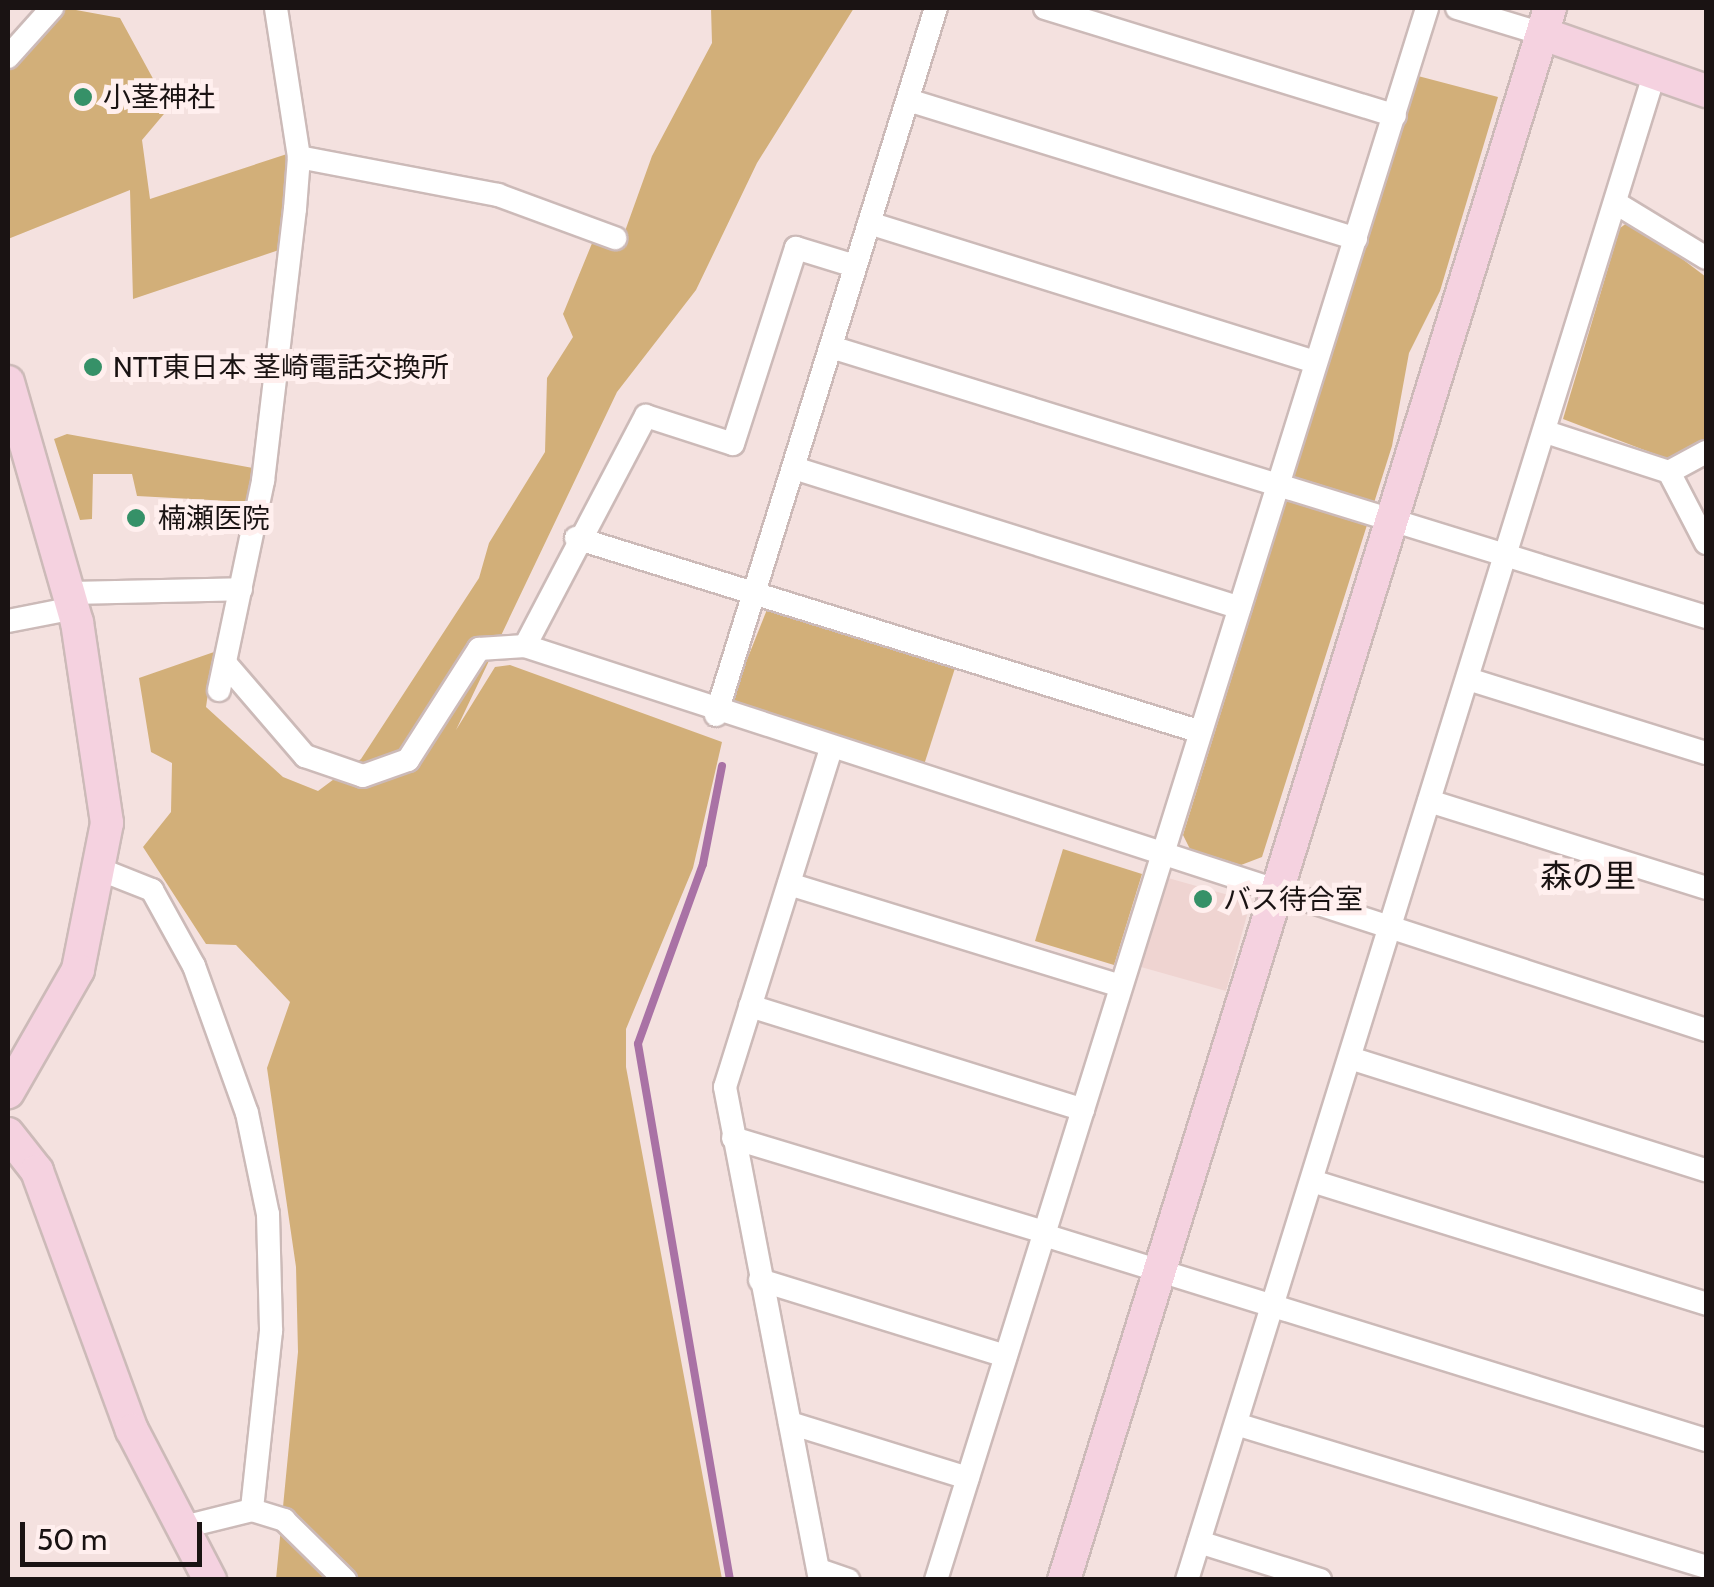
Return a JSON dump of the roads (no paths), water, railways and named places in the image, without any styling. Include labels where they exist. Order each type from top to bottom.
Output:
[{"type":"street","points":[[8,58],[52,8]]},
{"type":"street","points":[[219,690],[263,481],[299,157],[276,8]]},
{"type":"street","points":[[716,716],[936,8]]},
{"type":"street","points":[[1045,8],[1395,116]]},
{"type":"street","points":[[936,1580],[1427,8]]},
{"type":"street","points":[[1457,8],[1548,21],[1706,91]]},
{"type":"street","points":[[1064,1580],[1548,21]]},
{"type":"street","points":[[1187,1580],[1656,70]]},
{"type":"street","points":[[908,100],[1356,239]]},
{"type":"street","points":[[299,157],[498,194],[615,238]]},
{"type":"street","points":[[1616,203],[1706,258]]},
{"type":"street","points":[[870,224],[1316,362]]},
{"type":"street","points":[[525,646],[576,538],[646,416],[732,444],[796,248],[856,266]]},
{"type":"street","points":[[831,346],[1706,617]]},
{"type":"street","points":[[8,386],[72,601],[105,780],[104,872],[78,970],[8,1092]]},
{"type":"street","points":[[1546,432],[1669,472],[1706,543]]},
{"type":"street","points":[[1669,472],[1706,452]]},
{"type":"street","points":[[794,468],[1240,608]]},
{"type":"street","points":[[576,538],[1201,732]]},
{"type":"street","points":[[8,621],[72,601],[241,589]]},
{"type":"street","points":[[225,663],[305,756],[364,776],[408,760],[479,648],[525,646],[716,716],[1162,854],[1388,931],[1706,1030]]},
{"type":"street","points":[[1468,679],[1706,753]]},
{"type":"street","points":[[830,752],[725,1087],[819,1575],[848,1580]]},
{"type":"street","points":[[1429,802],[1706,888]]},
{"type":"street","points":[[104,872],[161,900]]},
{"type":"street","points":[[164,876],[161,900],[223,1034],[268,1214],[271,1331],[252,1510]]},
{"type":"street","points":[[788,884],[1121,986]]},
{"type":"street","points":[[750,1006],[1082,1110]]},
{"type":"street","points":[[1350,1058],[1706,1170]]},
{"type":"street","points":[[8,1134],[36,1171],[112,1382],[210,1580]]},
{"type":"street","points":[[733,1138],[1706,1440]]},
{"type":"street","points":[[1312,1180],[1706,1304]]},
{"type":"street","points":[[760,1280],[1005,1356]]},
{"type":"street","points":[[790,1423],[968,1478]]},
{"type":"street","points":[[1236,1424],[1703,1567]]},
{"type":"street","points":[[184,1528],[252,1510],[284,1520],[346,1580]]},
{"type":"street","points":[[1199,1542],[1320,1580]]},
{"type":"waterway","points":[[722,766],[703,864],[638,1044],[730,1580]]},
{"type":"place","name":"小茎神社","points":[[83,97]]},
{"type":"place","name":"NTT東日本 茎崎電話交換所","points":[[93,367]]},
{"type":"place","name":"楠瀬医院","points":[[136,518]]},
{"type":"place","name":"バス待合室","points":[[1203,899]]},
{"type":"district","name":"森の里","points":[[1588,876]]}]
